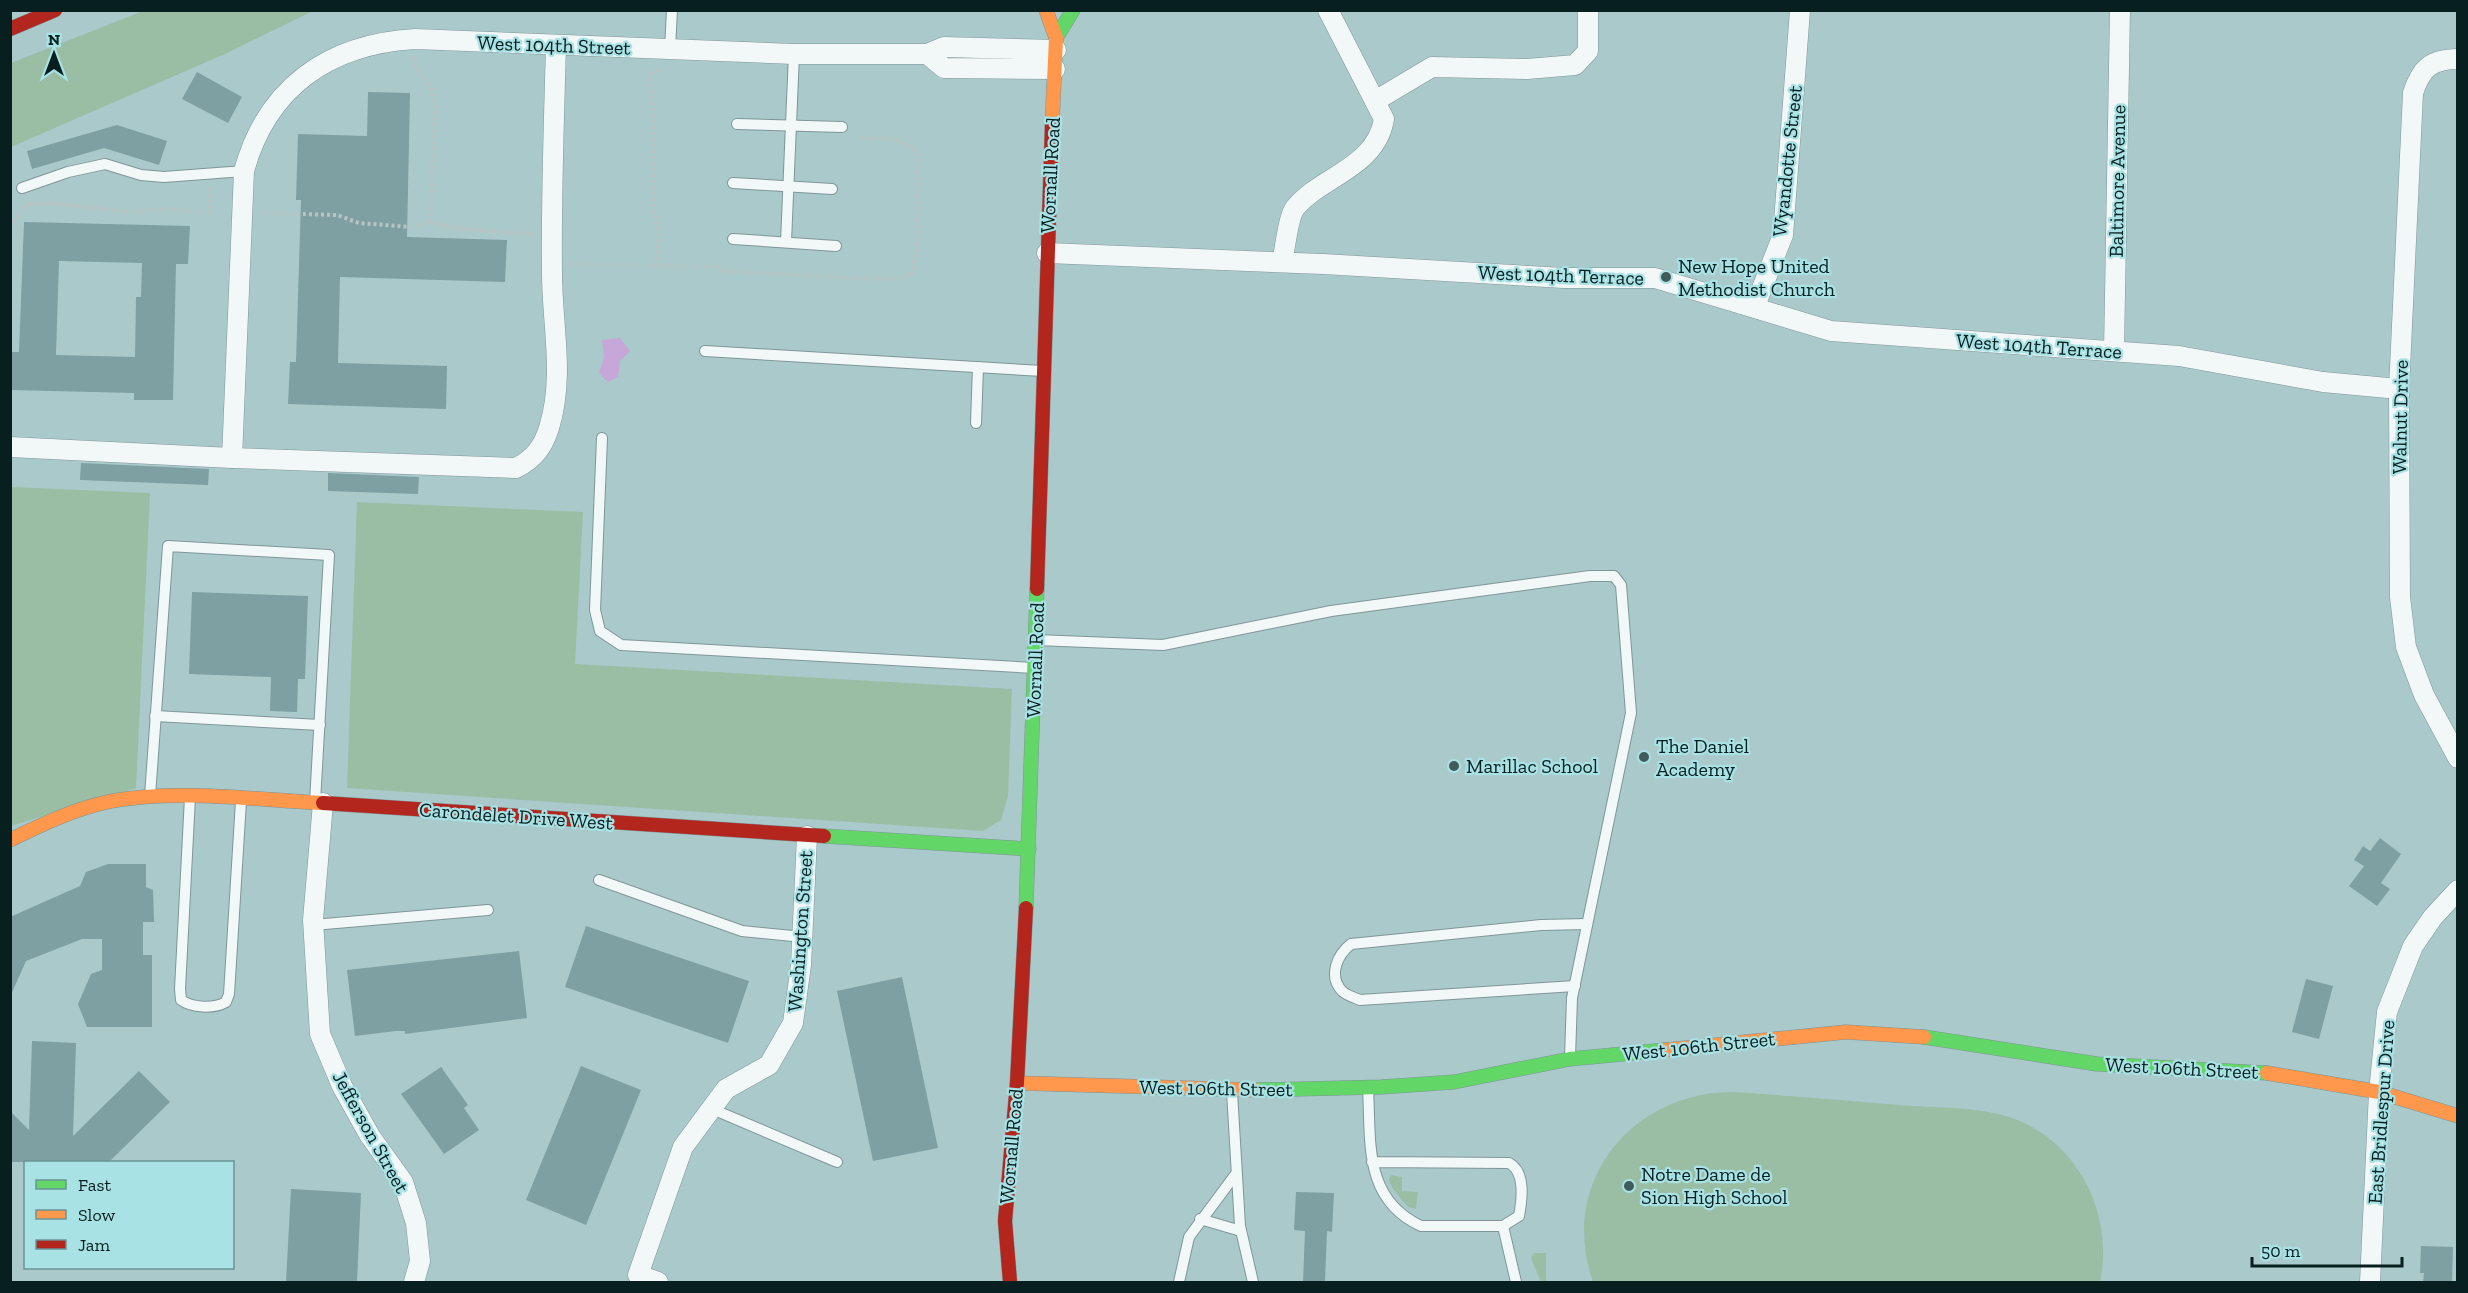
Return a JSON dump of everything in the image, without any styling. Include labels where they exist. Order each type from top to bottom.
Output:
[{"type":"main road","points":[[10,29],[55,10]]},
{"type":"main road","name":"Wornall Road","points":[[1010,1282],[1005,1221],[1017,1083],[1029,849],[1043,371],[1056,52],[1046,10]]},
{"type":"main road","name":"Wornall Road","points":[[1056,52],[1073,10]]},
{"type":"main road","name":"Carondelet Drive West","points":[[10,840],[67,813],[112,801],[150,797],[190,797],[319,803],[1029,849]]},
{"type":"main road","name":"West 106th Street","points":[[1017,1083],[1232,1090],[1368,1088],[1454,1082],[1570,1059],[1846,1032],[1940,1038],[2097,1064],[2275,1073],[2379,1092],[2457,1116]]},
{"type":"street","points":[[1282,262],[1293,210],[1312,193],[1349,171],[1382,134],[1384,119],[1328,10]]},
{"type":"street","points":[[1375,101],[1432,67],[1527,69],[1575,65],[1588,51],[1588,10]]},
{"type":"street","name":"Wyandotte Street","points":[[1755,306],[1784,235],[1800,10]]},
{"type":"street","name":"Baltimore Avenue","points":[[2114,351],[2120,10]]},
{"type":"street","name":"West 104th Street","points":[[232,458],[244,171],[258,130],[287,90],[313,70],[342,54],[371,44],[415,39],[794,54],[927,54],[944,68],[1056,52]]},
{"type":"street","points":[[10,447],[516,468],[532,460],[549,429],[557,381],[558,344],[552,275],[555,45]]},
{"type":"street","name":"Walnut Drive","points":[[2457,59],[2432,62],[2420,72],[2413,93],[2399,388],[2398,545],[2406,647],[2424,695],[2457,758]]},
{"type":"street","name":"West 104th Terrace","points":[[1047,253],[1282,262],[1564,278],[1655,278],[1755,306],[1831,331],[2179,356],[2246,366],[2323,382],[2399,388]]},
{"type":"street","name":"Jefferson Street","points":[[319,803],[313,924],[320,1034],[353,1106],[370,1136],[403,1182],[416,1223],[420,1261],[414,1282]]},
{"type":"street","name":"Washington Street","points":[[658,1282],[636,1279],[683,1147],[726,1089],[769,1065],[793,1023],[803,937],[807,836]]},
{"type":"street","name":"East Bridlespur Drive","points":[[2370,1282],[2379,1092],[2387,1012],[2413,946],[2433,916],[2457,890]]},
{"type":"lane","points":[[665,49],[672,10]]},
{"type":"lane","points":[[786,242],[794,54]]},
{"type":"lane","points":[[737,124],[842,127]]},
{"type":"lane","points":[[22,188],[68,172],[105,164],[141,175],[164,177],[244,171]]},
{"type":"lane","points":[[733,183],[832,189]]},
{"type":"lane","points":[[733,239],[836,246]]},
{"type":"lane","points":[[705,351],[1043,371]]},
{"type":"lane","points":[[976,423],[978,367]]},
{"type":"lane","points":[[602,438],[595,610],[600,631],[621,645],[1034,668]]},
{"type":"lane","points":[[150,797],[168,546],[329,555],[320,725],[319,803]]},
{"type":"lane","points":[[1035,640],[1163,645],[1331,611],[1590,576],[1614,576],[1621,585],[1630,713],[1575,986],[1570,1059]]},
{"type":"lane","points":[[155,716],[320,725]]},
{"type":"lane","points":[[190,797],[180,989],[181,1000],[188,1005],[219,1006],[226,1002],[229,994],[241,800]]},
{"type":"lane","points":[[599,880],[742,931],[803,937]]},
{"type":"lane","points":[[313,924],[488,910]]},
{"type":"lane","points":[[1575,986],[1360,1000],[1342,991],[1335,976],[1336,963],[1342,951],[1351,944],[1541,925],[1587,924]]},
{"type":"lane","points":[[1368,1088],[1372,1162],[1376,1182],[1384,1195],[1409,1220],[1421,1226],[1503,1226],[1519,1216],[1520,1175],[1516,1167],[1509,1163],[1372,1162]]},
{"type":"lane","points":[[1232,1090],[1235,1175],[1241,1231],[1253,1282]]},
{"type":"lane","points":[[712,1109],[837,1162]]},
{"type":"lane","points":[[1179,1282],[1188,1237],[1235,1175]]},
{"type":"lane","points":[[1200,1219],[1241,1231]]},
{"type":"lane","points":[[1503,1226],[1516,1282]]},
{"type":"path","points":[[415,39],[415,65],[430,86],[435,106],[430,222]]},
{"type":"path","points":[[656,266],[659,234],[653,207],[654,117],[649,73],[658,73],[665,49]]},
{"type":"path","points":[[10,240],[11,225],[16,214],[28,204],[60,204],[128,212],[164,209],[208,213],[210,172]]},
{"type":"path","points":[[22,188],[28,204]]},
{"type":"path","points":[[243,213],[338,215],[359,223],[411,227],[430,222],[460,229],[552,235]]},
{"type":"green space","points":[[143,11],[313,11],[227,53],[11,147],[11,63]]},
{"type":"green space","points":[[11,487],[150,493],[136,788],[11,826]]},
{"type":"green space","points":[[357,502],[583,512],[575,664],[1012,689],[1008,796],[1001,820],[983,831],[347,788]]},
{"type":"green space","points":[[1733,1092],[1977,1110],[2015,1119],[2038,1130],[2058,1146],[2074,1164],[2087,1185],[2102,1232],[2103,1257],[2100,1282],[1593,1282],[1585,1245],[1586,1211],[1595,1178],[1612,1150],[1635,1126],[1663,1108],[1696,1096]]},
{"type":"green space","points":[[1391,1175],[1402,1177],[1402,1191],[1418,1192],[1416,1209],[1408,1207],[1393,1189],[1389,1180]]},
{"type":"green space","points":[[1534,1253],[1546,1253],[1546,1282],[1541,1282],[1531,1258]]},
{"type":"shaded area","points":[[620,338],[630,351],[620,361],[618,377],[608,382],[599,373],[604,357],[602,340]]},
{"type":"building","points":[[197,72],[242,97],[228,123],[182,99]]},
{"type":"building","points":[[368,92],[410,93],[407,237],[507,240],[505,282],[340,277],[338,363],[447,366],[446,409],[288,404],[290,362],[296,362],[301,200],[296,200],[298,134],[367,136]]},
{"type":"building","points":[[117,125],[167,141],[159,165],[104,148],[32,169],[27,151]]},
{"type":"building","points":[[24,222],[190,226],[188,264],[176,264],[173,400],[134,400],[134,393],[10,390],[10,352],[19,352]],"holes":[[[59,261],[142,263],[141,297],[136,297],[135,357],[56,355]]]},
{"type":"building","points":[[81,463],[209,469],[208,485],[80,480]]},
{"type":"building","points":[[328,473],[419,477],[418,494],[328,491]]},
{"type":"building","points":[[192,592],[308,596],[305,679],[298,679],[297,712],[270,711],[271,677],[189,674]]},
{"type":"building","points":[[2380,838],[2401,854],[2381,883],[2390,889],[2377,906],[2349,886],[2364,866],[2354,860],[2363,846],[2370,851]]},
{"type":"building","points":[[108,864],[146,864],[146,887],[153,890],[154,922],[143,922],[143,955],[152,955],[152,1027],[87,1027],[78,1004],[91,974],[102,970],[102,939],[82,939],[26,961],[10,997],[10,917],[80,886],[86,872]]},
{"type":"building","points":[[586,926],[749,981],[728,1043],[565,987]]},
{"type":"building","points":[[519,951],[527,1018],[405,1034],[405,1031],[396,1031],[355,1036],[347,970]]},
{"type":"building","points":[[902,977],[938,1148],[873,1161],[837,991]]},
{"type":"building","points":[[2306,979],[2333,986],[2319,1039],[2292,1032]]},
{"type":"building","points":[[32,1041],[76,1043],[73,1136],[139,1071],[170,1102],[110,1161],[10,1162],[10,1111],[29,1130]]},
{"type":"building","points":[[581,1066],[641,1090],[586,1225],[526,1200]]},
{"type":"building","points":[[441,1067],[468,1105],[464,1108],[479,1130],[444,1154],[401,1094]]},
{"type":"building","points":[[291,1189],[361,1193],[357,1282],[286,1282]]},
{"type":"building","points":[[1296,1192],[1334,1193],[1332,1232],[1327,1231],[1325,1282],[1303,1282],[1305,1231],[1294,1230]]},
{"type":"building","points":[[2421,1246],[2453,1247],[2452,1282],[2423,1282],[2424,1273],[2420,1273]]},
{"type":"traffic: fast","points":[[1056,38],[1073,10]]},
{"type":"traffic: fast","points":[[1026,908],[1037,589]]},
{"type":"traffic: fast","points":[[824,836],[1029,849]]},
{"type":"traffic: fast","points":[[1924,1037],[2097,1064],[2267,1073]]},
{"type":"traffic: fast","points":[[1255,1090],[1381,1087],[1454,1082],[1570,1059],[1665,1050]]},
{"type":"traffic: slow","points":[[1046,10],[1056,38],[1052,126]]},
{"type":"traffic: slow","points":[[10,840],[73,812],[112,801],[191,796],[323,803]]},
{"type":"traffic: slow","points":[[1665,1050],[1846,1032],[1924,1037]]},
{"type":"traffic: slow","points":[[2267,1073],[2379,1092],[2458,1116]]},
{"type":"traffic: slow","points":[[1017,1083],[1255,1090]]},
{"type":"traffic: jam","points":[[10,29],[55,10]]},
{"type":"traffic: jam","points":[[1037,589],[1052,126]]},
{"type":"traffic: jam","points":[[323,803],[824,836]]},
{"type":"traffic: jam","points":[[1010,1282],[1005,1221],[1017,1083],[1026,908]]},
{"type":"place","name":"New Hope United Methodist Church","points":[[1666,277]]},
{"type":"place","name":"The Daniel Academy","points":[[1644,757]]},
{"type":"place","name":"Marillac School","points":[[1454,766]]},
{"type":"place","name":"Notre Dame de Sion High School","points":[[1629,1186]]}]
